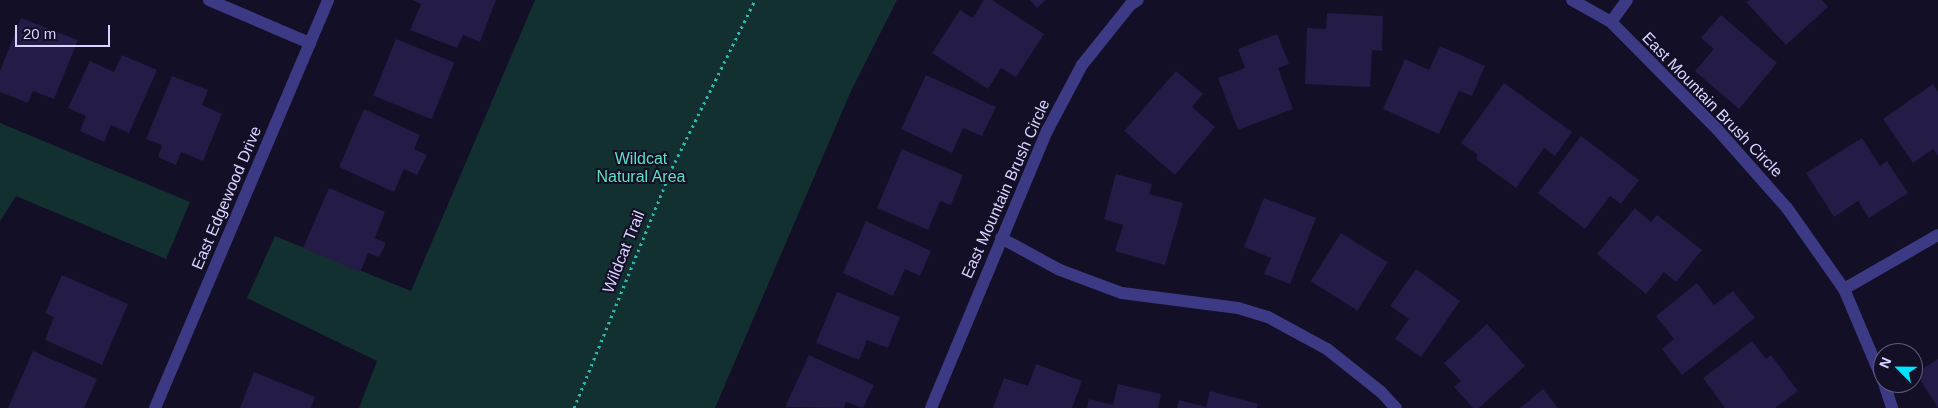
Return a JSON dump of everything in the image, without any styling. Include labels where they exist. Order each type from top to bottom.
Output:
[{"type":"street","points":[[209,0],[310,43]]},
{"type":"street","name":"East Edgewood Drive","points":[[156,408],[328,0]]},
{"type":"street","name":"East Mountain Brush Circle","points":[[931,408],[1047,131],[1082,65],[1130,6],[1138,0]]},
{"type":"street","name":"East Mountain Brush Circle","points":[[1572,0],[1611,22],[1718,129],[1787,208],[1844,289],[1873,358]]},
{"type":"street","points":[[1611,22],[1627,0]]},
{"type":"street","points":[[1844,289],[1938,235]]},
{"type":"street","points":[[1001,238],[1060,270],[1122,293],[1238,308],[1268,317],[1327,349],[1382,392],[1396,408]]},
{"type":"street","name":"East Mountain Brush Circle","points":[[1887,393],[1892,408]]},
{"type":"path","name":"Wildcat Trail","points":[[574,408],[672,168],[754,0]]},
{"type":"green space","name":"Wildcat Natural Area","points":[[535,0],[897,0],[851,91],[715,408],[359,408],[377,361],[247,298],[275,236],[411,291]]},
{"type":"green space","points":[[0,123],[190,202],[166,259],[16,196],[0,221]]},
{"type":"building","points":[[412,0],[496,0],[480,42],[463,35],[457,48],[410,30],[421,4]]},
{"type":"building","points":[[984,0],[992,0],[1044,34],[1016,77],[1001,68],[988,89],[932,53],[960,10],[973,18]]},
{"type":"building","points":[[1030,0],[1046,0],[1037,8]]},
{"type":"building","points":[[1749,0],[1822,0],[1828,7],[1786,45],[1746,2]]},
{"type":"building","points":[[1327,13],[1383,16],[1382,51],[1372,50],[1370,87],[1305,84],[1307,28],[1326,29]]},
{"type":"building","points":[[1721,15],[1777,63],[1739,109],[1695,71],[1714,49],[1701,38]]},
{"type":"building","points":[[21,18],[78,40],[54,99],[33,91],[28,103],[0,92],[0,71]]},
{"type":"building","points":[[1277,34],[1289,64],[1278,68],[1293,109],[1238,130],[1218,78],[1245,68],[1238,49]]},
{"type":"building","points":[[396,39],[454,63],[432,119],[373,96]]},
{"type":"building","points":[[1440,46],[1485,66],[1472,96],[1459,91],[1439,134],[1383,109],[1405,59],[1429,70]]},
{"type":"building","points":[[122,55],[157,70],[129,133],[111,125],[104,142],[80,131],[86,116],[68,108],[90,61],[114,72]]},
{"type":"building","points":[[1176,71],[1203,94],[1192,107],[1215,127],[1175,175],[1124,131]]},
{"type":"building","points":[[926,75],[996,107],[982,136],[963,128],[952,153],[901,129]]},
{"type":"building","points":[[172,76],[208,90],[202,105],[222,114],[203,161],[181,152],[176,165],[158,157],[162,145],[146,139]]},
{"type":"building","points":[[1504,83],[1572,132],[1555,156],[1544,148],[1516,188],[1476,159],[1478,155],[1461,143]]},
{"type":"building","points":[[1933,84],[1938,92],[1938,156],[1933,149],[1913,163],[1883,119]]},
{"type":"building","points":[[364,109],[420,135],[414,149],[427,155],[417,175],[404,169],[394,192],[339,167]]},
{"type":"building","points":[[1581,136],[1639,180],[1621,204],[1610,196],[1585,229],[1538,193]]},
{"type":"building","points":[[1862,138],[1880,166],[1887,161],[1908,193],[1869,218],[1858,201],[1834,217],[1806,173]]},
{"type":"building","points":[[902,149],[963,175],[951,205],[940,201],[928,230],[877,208]]},
{"type":"building","points":[[1116,174],[1152,184],[1149,194],[1183,203],[1165,265],[1115,251],[1123,225],[1104,219]]},
{"type":"building","points":[[329,188],[385,212],[375,238],[386,243],[379,257],[368,253],[360,272],[303,248]]},
{"type":"building","points":[[1264,198],[1316,218],[1290,284],[1264,274],[1271,258],[1244,247]]},
{"type":"building","points":[[1635,208],[1651,222],[1657,215],[1702,250],[1676,282],[1664,272],[1646,294],[1597,254]]},
{"type":"building","points":[[866,221],[931,251],[920,276],[905,269],[893,296],[843,273]]},
{"type":"building","points":[[1341,233],[1388,262],[1357,310],[1311,281]]},
{"type":"building","points":[[1416,269],[1460,301],[1421,357],[1395,339],[1409,319],[1390,306]]},
{"type":"building","points":[[62,275],[128,304],[102,365],[45,340],[54,317],[45,313]]},
{"type":"building","points":[[1697,283],[1714,305],[1733,291],[1755,318],[1682,375],[1662,349],[1674,339],[1656,316]]},
{"type":"building","points":[[837,292],[900,317],[888,348],[867,340],[859,360],[816,343]]},
{"type":"building","points":[[1487,324],[1525,366],[1479,408],[1473,408],[1454,387],[1461,381],[1444,363]]},
{"type":"building","points":[[1752,341],[1766,359],[1771,355],[1798,391],[1775,408],[1725,408],[1703,378]]},
{"type":"building","points":[[33,351],[97,379],[84,408],[8,408]]},
{"type":"building","points":[[809,355],[874,385],[863,408],[846,402],[844,408],[785,407]]},
{"type":"building","points":[[1938,359],[1938,408],[1923,384],[1923,369]]},
{"type":"building","points":[[1036,364],[1082,381],[1072,408],[993,408],[1004,378],[1028,386]]},
{"type":"building","points":[[254,372],[315,397],[311,408],[240,408]]},
{"type":"building","points":[[1118,384],[1161,394],[1158,408],[1087,408],[1089,399],[1113,405]]},
{"type":"building","points":[[1543,389],[1558,408],[1520,408]]},
{"type":"building","points":[[1210,391],[1258,404],[1257,408],[1177,408],[1179,400],[1206,407]]}]
